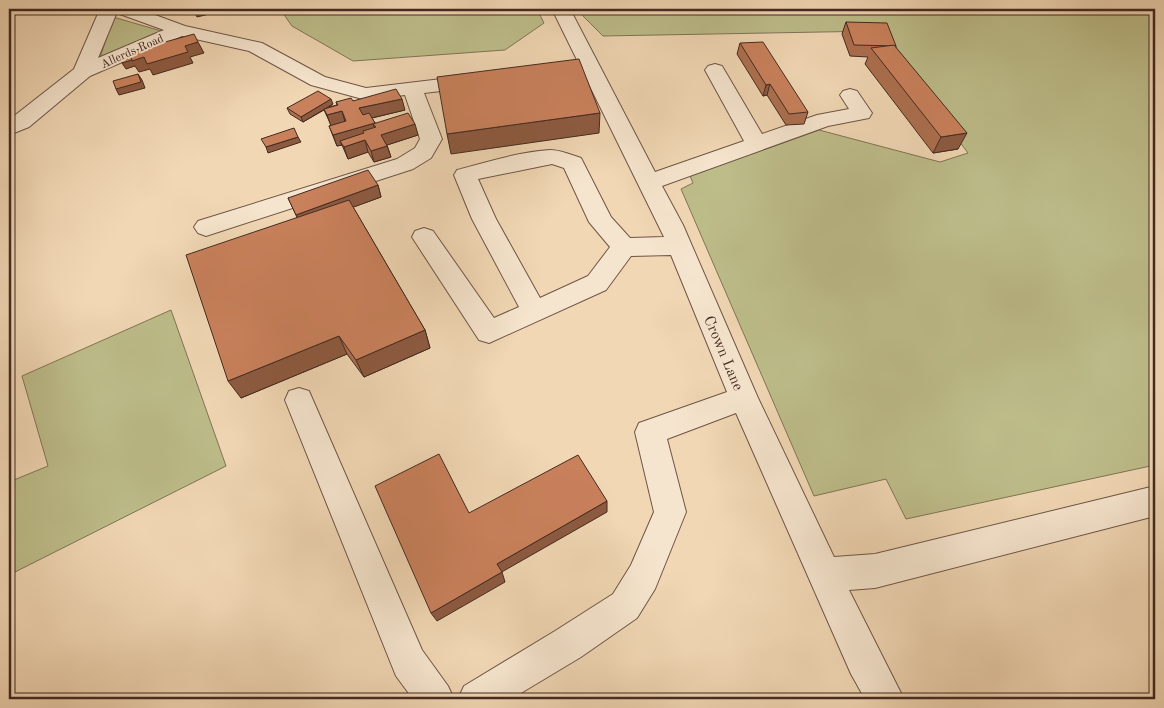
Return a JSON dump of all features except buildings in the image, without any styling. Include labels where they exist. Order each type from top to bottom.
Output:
[{"type":"street","name":"Allerds Road","points":[[83,72],[109,9]]},
{"type":"street","points":[[123,9],[180,30],[255,47],[318,81],[366,94],[498,78]]},
{"type":"street","name":"Crown Lane","points":[[560,9],[582,68],[649,182],[671,225],[678,246],[744,398],[864,661],[885,699]]},
{"type":"street","name":"Allerds Road","points":[[9,128],[22,122],[83,72],[180,30]]},
{"type":"street","points":[[715,70],[757,144]]},
{"type":"street","points":[[206,227],[405,164],[423,153],[431,139],[412,88]]},
{"type":"street","points":[[649,182],[824,120],[862,113],[850,95]]},
{"type":"street","points":[[535,312],[484,219],[465,175],[510,164],[552,157],[573,163],[601,222],[624,247],[678,246]]},
{"type":"street","points":[[424,237],[489,332],[597,283],[624,247]]},
{"type":"street","points":[[477,699],[625,606],[643,577],[670,512],[650,432],[744,398]]},
{"type":"street","points":[[299,400],[409,663],[435,699]]},
{"type":"street","points":[[825,575],[876,571],[1155,501]]},
{"type":"green space","points":[[280,9],[537,9],[544,23],[505,50],[353,61],[292,26]]},
{"type":"green space","points":[[578,9],[1155,9],[1155,465],[906,519],[886,479],[814,496],[681,189],[693,183],[690,176],[819,130],[940,162],[968,153],[877,31],[603,36]]},
{"type":"green space","points":[[113,17],[165,32],[100,58]]},
{"type":"green space","points":[[171,310],[226,466],[9,575],[9,482],[48,466],[22,376]]}]
